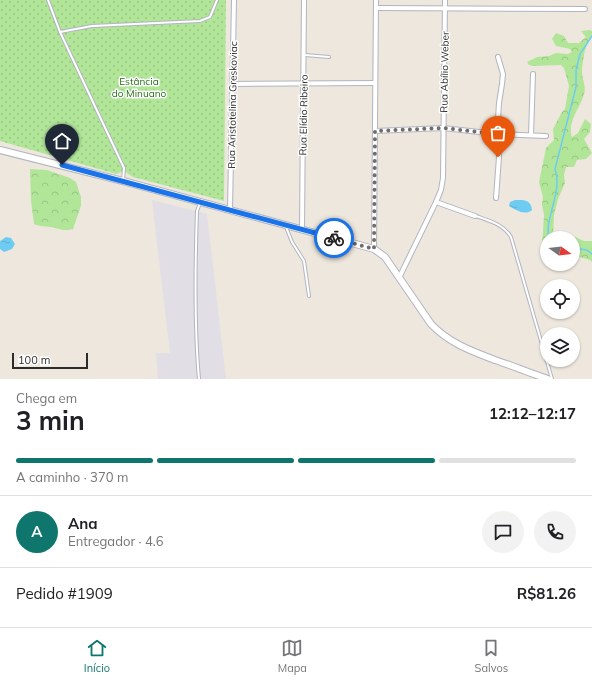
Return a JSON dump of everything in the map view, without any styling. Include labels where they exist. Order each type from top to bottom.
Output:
[{"type":"street","name":"Rua Aristotelina Greskoviac","points":[[230,209],[234,0]]},
{"type":"street","name":"Rua Elídio Ribeiro","points":[[302,229],[304,0]]},
{"type":"street","points":[[374,249],[376,0]]},
{"type":"street","name":"Rua Abílio Weber","points":[[399,278],[436,202],[441,190],[443,178],[445,0]]},
{"type":"street","points":[[376,8],[585,9]]},
{"type":"street","points":[[496,198],[498,157],[497,134],[502,84],[502,74],[498,57]]},
{"type":"street","points":[[531,135],[533,74]]},
{"type":"street","points":[[233,84],[375,84]]},
{"type":"street","points":[[375,131],[443,128],[497,134],[546,136]]},
{"type":"street","points":[[0,150],[230,209],[374,249],[384,257],[431,324],[448,340],[472,351],[548,379]]},
{"type":"street","points":[[436,202],[475,216]]},
{"type":"lane","points":[[48,0],[60,32],[124,168],[124,181]]},
{"type":"lane","points":[[60,32],[92,26],[200,21],[210,17],[217,0]]},
{"type":"lane","points":[[303,55],[329,57]]},
{"type":"lane","points":[[199,379],[195,340],[194,280],[197,211],[200,202]]},
{"type":"lane","points":[[475,216],[499,225],[508,232],[511,237],[552,379]]},
{"type":"lane","points":[[285,225],[292,242],[304,261],[309,296]]},
{"type":"shaded area","points":[[152,200],[207,214],[226,379],[158,379],[156,353],[170,353]]},
{"type":"green space","name":"Estância do Minuano","points":[[0,0],[226,0],[224,201],[133,177],[124,171],[116,174],[0,141]]},
{"type":"green space","points":[[581,31],[592,31],[592,35],[585,50],[582,69],[585,91],[573,120],[571,131],[572,137],[578,133],[585,119],[591,124],[590,132],[584,139],[592,153],[586,159],[577,160],[574,167],[566,167],[564,175],[565,183],[558,199],[554,215],[553,231],[543,231],[543,197],[539,182],[546,148],[554,140],[553,129],[565,109],[569,86],[564,68],[561,65],[533,66],[529,65],[527,62],[537,57],[549,56],[556,53],[568,54],[572,52],[570,49],[556,46],[552,39],[556,33],[564,36],[568,43],[579,43],[586,37]]},
{"type":"green space","points":[[30,169],[47,170],[70,178],[76,182],[81,197],[81,206],[73,229],[64,230],[34,224],[31,201]]},
{"type":"green space","points":[[580,239],[592,241],[592,262],[580,257]]},
{"type":"water","points":[[515,200],[524,200],[528,202],[532,210],[529,212],[523,212],[509,206],[510,202]]},
{"type":"water","points":[[6,237],[11,238],[15,244],[12,249],[4,252],[0,249],[0,241]]},
{"type":"waterway","points":[[548,231],[557,189],[557,175],[555,169],[576,87],[576,70],[580,54],[592,36]]},
{"type":"waterway","points":[[580,249],[587,250],[592,254]]},
{"type":"way so far","points":[[334,238],[374,249],[375,131],[443,128],[497,134],[499,147],[498,157]]},
{"type":"route","points":[[62,165],[334,238]]}]
